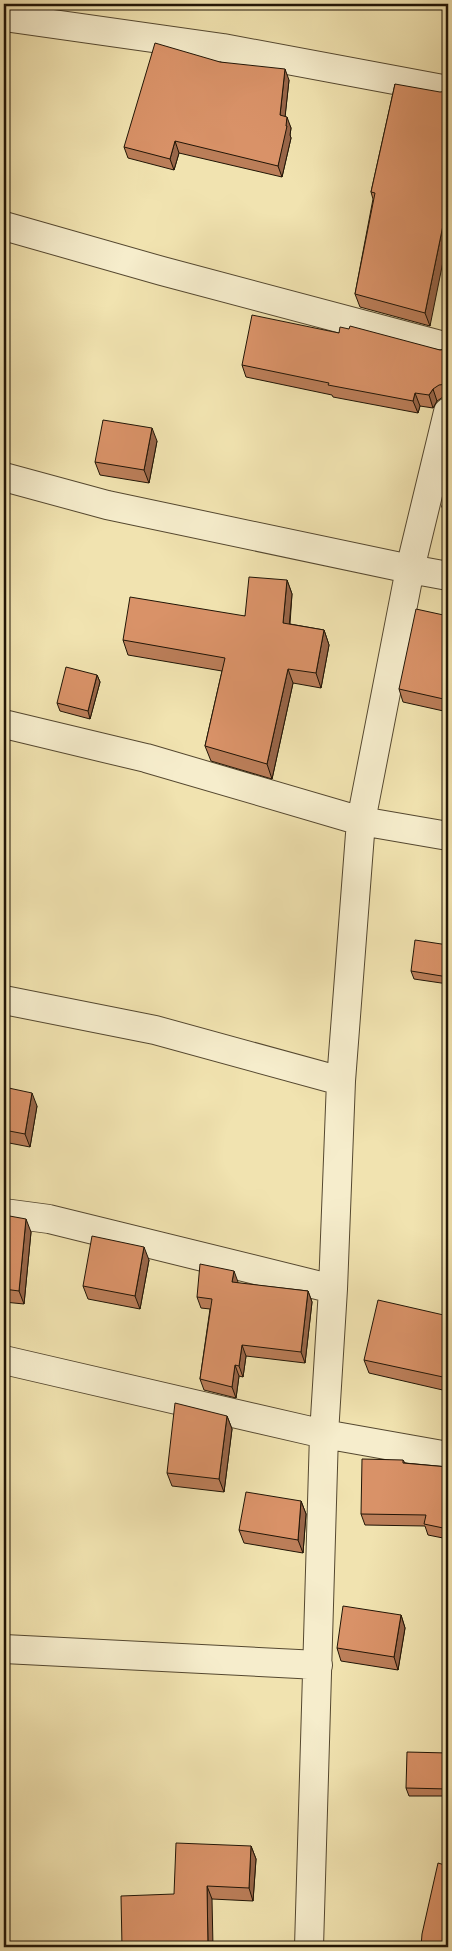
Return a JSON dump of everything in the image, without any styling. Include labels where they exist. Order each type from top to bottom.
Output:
[{"type":"street","points":[[4,17],[223,48],[448,90]]},
{"type":"street","points":[[4,226],[162,271],[448,347]]},
{"type":"street","points":[[310,1947],[324,1434],[333,1289],[341,1081],[361,821],[410,570],[448,412]]},
{"type":"street","points":[[4,477],[107,505],[410,570],[448,576]]},
{"type":"street","points":[[4,724],[146,758],[361,821],[448,836]]},
{"type":"street","points":[[4,1000],[156,1030],[341,1081]]},
{"type":"street","points":[[4,1213],[49,1219],[333,1289]]},
{"type":"street","points":[[4,1360],[324,1434],[448,1456]]},
{"type":"street","points":[[4,1650],[318,1665]]},
{"type":"building","points":[[155,43],[220,62],[285,69],[280,115],[287,117],[287,126],[278,166],[175,141],[170,159],[124,147]]},
{"type":"building","points":[[395,84],[440,92],[448,91],[448,201],[425,313],[355,294],[375,193],[371,192]]},
{"type":"building","points":[[252,315],[339,333],[340,327],[349,329],[350,326],[440,350],[448,349],[448,385],[439,385],[429,395],[415,393],[413,401],[328,385],[329,383],[242,365]]},
{"type":"building","points":[[103,420],[152,428],[144,470],[95,462]]},
{"type":"building","points":[[448,472],[448,508],[442,507]]},
{"type":"building","points":[[249,577],[287,580],[283,623],[324,630],[316,673],[288,669],[267,764],[205,746],[225,658],[123,640],[130,597],[245,616]]},
{"type":"building","points":[[416,609],[448,616],[448,700],[399,689]]},
{"type":"building","points":[[66,667],[97,675],[88,711],[57,703]]},
{"type":"building","points":[[415,940],[448,945],[448,977],[411,971]]},
{"type":"building","points":[[4,1087],[32,1093],[25,1134],[4,1130]]},
{"type":"building","points":[[4,1215],[26,1219],[19,1291],[4,1289]]},
{"type":"building","points":[[92,1236],[144,1247],[135,1296],[83,1286]]},
{"type":"building","points":[[200,1264],[234,1271],[232,1282],[308,1291],[301,1352],[242,1345],[239,1366],[235,1365],[232,1387],[200,1379],[212,1299],[197,1297]]},
{"type":"building","points":[[378,1300],[448,1316],[448,1352],[443,1377],[364,1360]]},
{"type":"building","points":[[175,1403],[227,1416],[219,1479],[167,1473]]},
{"type":"building","points":[[362,1459],[403,1460],[403,1463],[448,1467],[448,1529],[424,1524],[426,1515],[361,1514]]},
{"type":"building","points":[[246,1492],[301,1501],[298,1540],[239,1530]]},
{"type":"building","points":[[343,1606],[401,1615],[394,1657],[337,1648]]},
{"type":"building","points":[[407,1752],[448,1753],[448,1789],[406,1788]]},
{"type":"building","points":[[176,1843],[251,1846],[249,1888],[207,1886],[208,1947],[122,1947],[121,1896],[174,1894]]},
{"type":"building","points":[[438,1863],[448,1866],[448,1947],[421,1947],[422,1934]]}]
